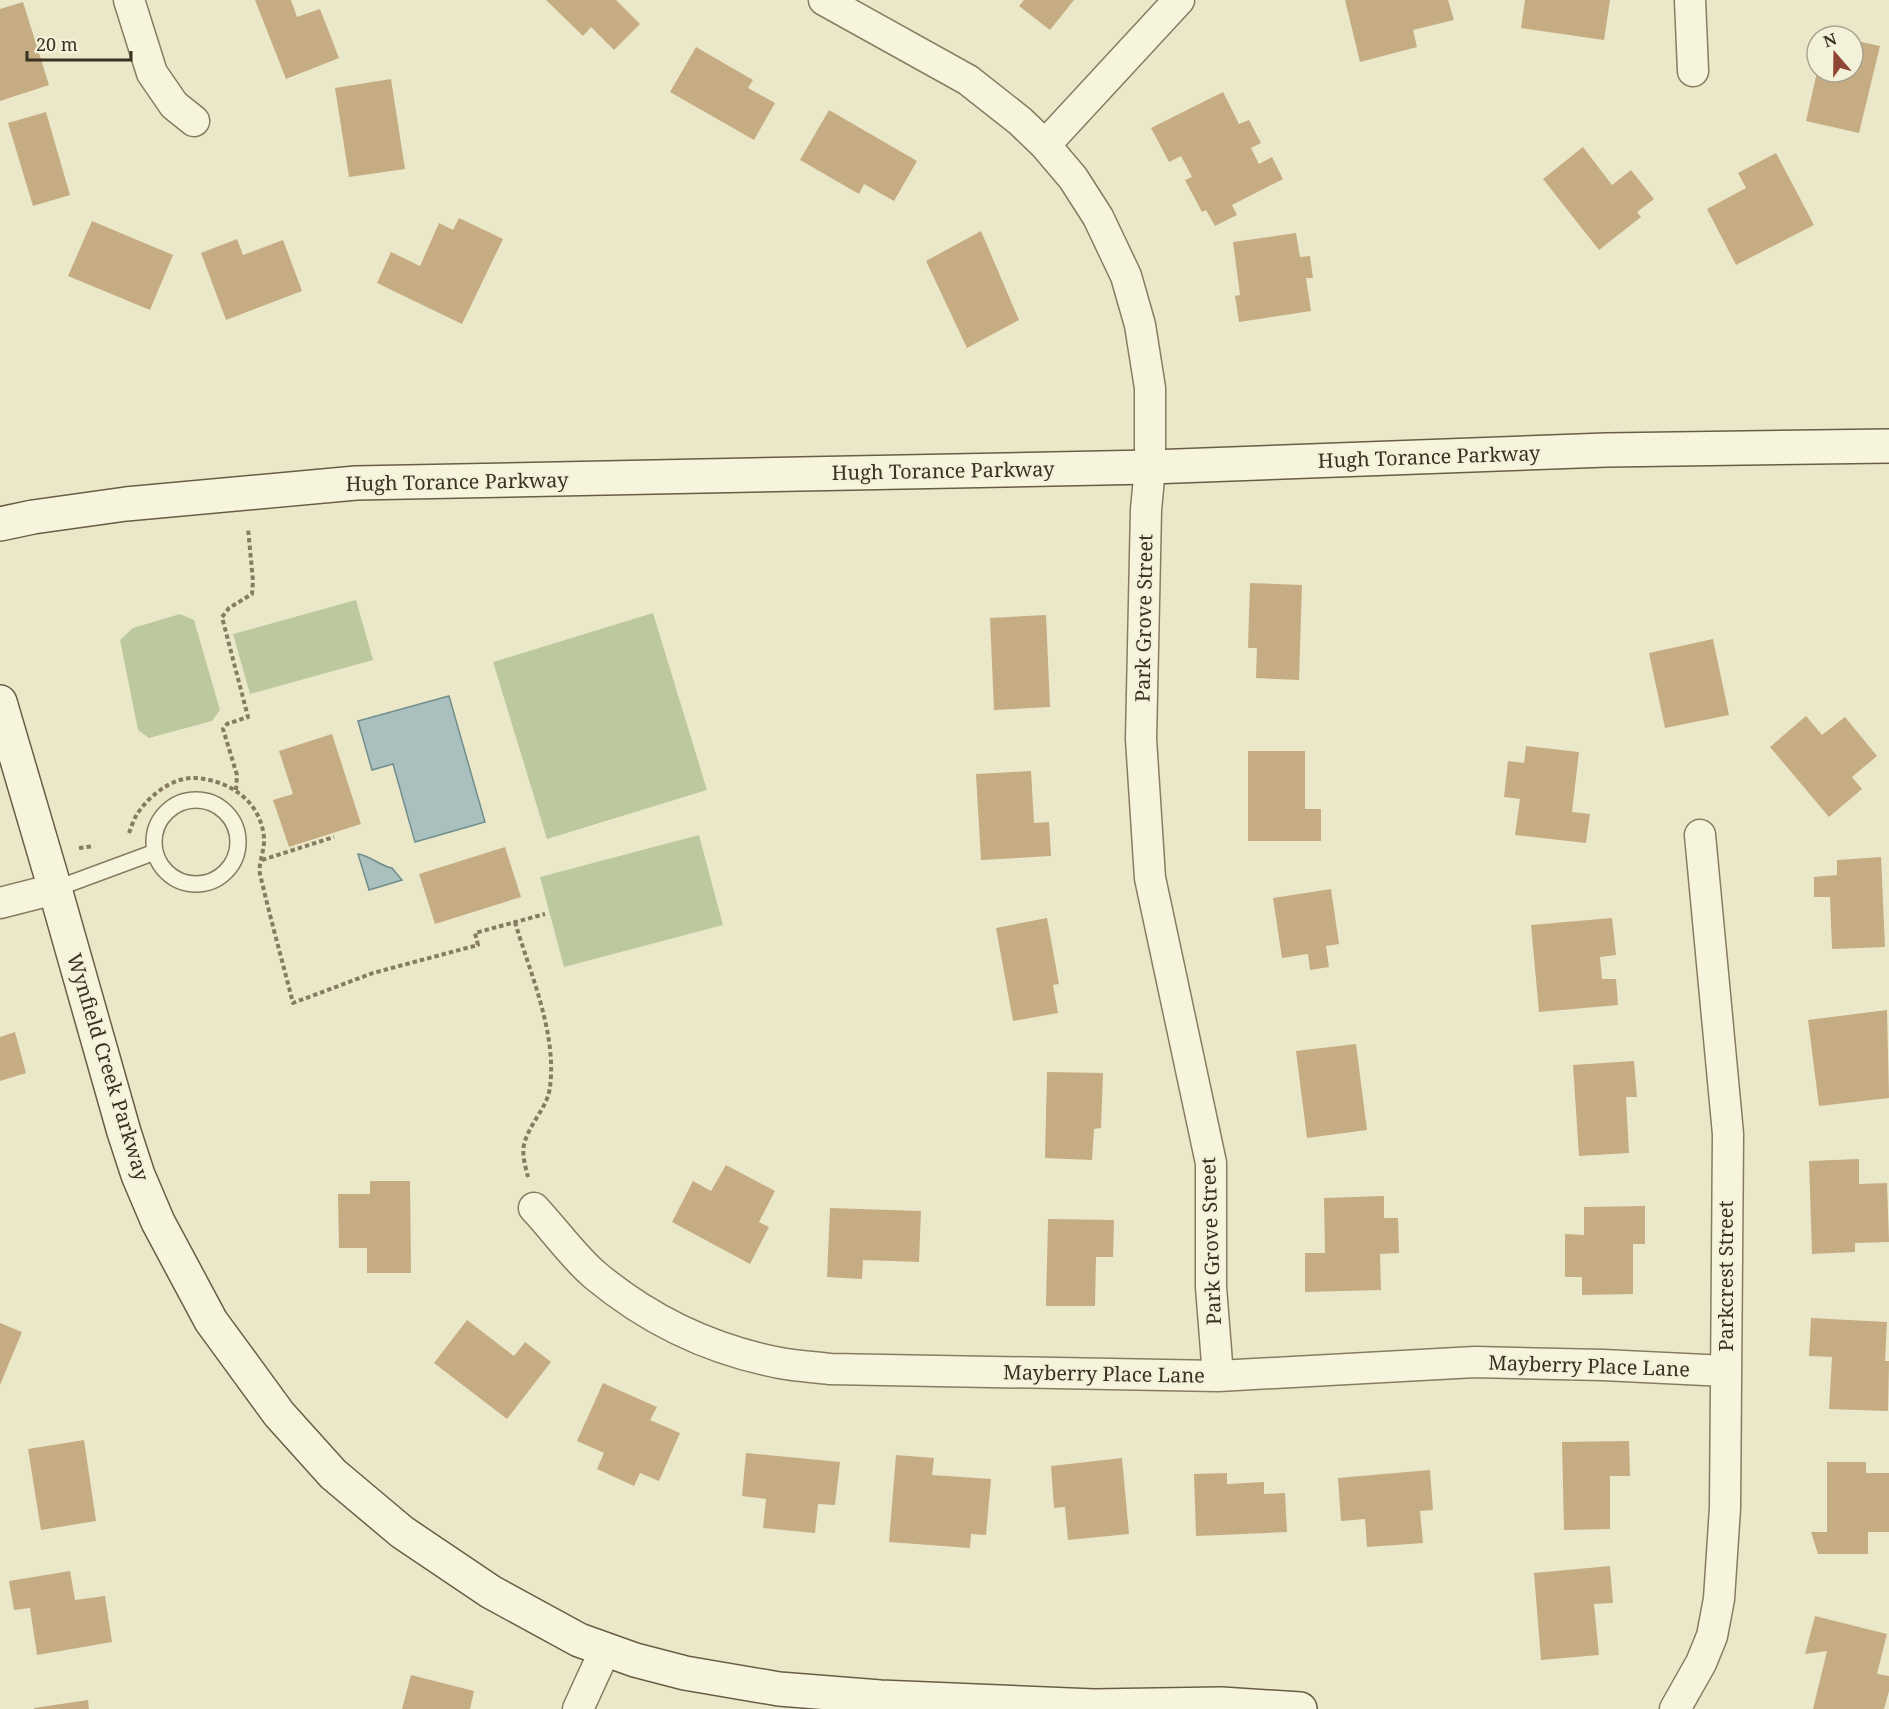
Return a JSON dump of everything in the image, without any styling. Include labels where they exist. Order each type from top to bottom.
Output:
[{"type":"street","points":[[129,0],[153,73],[174,105],[194,121]]},
{"type":"street","name":"Park Grove Street","points":[[824,0],[968,80],[1020,121],[1073,177],[1098,217],[1126,276],[1140,325],[1150,388],[1150,467],[1146,510],[1141,739],[1150,878],[1211,1163],[1211,1287],[1218,1377]]},
{"type":"street","points":[[1045,145],[1179,0]]},
{"type":"street","points":[[1690,0],[1693,71]]},
{"type":"street","name":"Hugh Torance Parkway","points":[[0,524],[126,504],[356,483],[1150,467],[1606,450],[1889,446]]},
{"type":"street","name":"Wynfield Creek Parkway","points":[[0,702],[124,1132],[138,1175],[158,1222],[218,1330],[279,1414],[333,1474],[402,1532],[491,1592],[579,1640],[605,1650],[686,1673],[779,1689],[880,1697],[1094,1707],[1221,1704],[1300,1709]]},
{"type":"street","name":"Parkcrest Street","points":[[1675,1709],[1705,1654],[1712,1636],[1719,1599],[1725,1508],[1728,1134],[1700,835]]},
{"type":"street","points":[[0,903],[55,889]]},
{"type":"street","name":"Mayberry Place Lane","points":[[534,1208],[594,1275],[634,1305],[674,1329],[719,1347],[780,1363],[830,1369],[1218,1377],[1475,1362],[1726,1371]]},
{"type":"street","points":[[578,1709],[605,1650]]},
{"type":"lane","points":[[201,800],[217,805],[230,816],[237,831],[238,847],[232,863],[221,876],[206,882],[190,883],[175,878],[162,868],[155,852],[154,836],[159,821],[170,808],[185,801],[201,800]]},
{"type":"lane","points":[[55,889],[155,852]]},
{"type":"path","points":[[236,790],[237,775],[224,729],[227,724],[248,717],[222,618],[229,608],[252,594],[253,580],[245,494]]},
{"type":"path","points":[[118,837],[129,833],[136,816],[166,786],[186,778],[212,779],[236,790],[251,804],[262,824],[264,840],[259,870],[293,1003],[374,973],[478,945],[475,933],[545,914]]},
{"type":"path","points":[[262,860],[334,837]]},
{"type":"path","points":[[88,877],[79,846],[98,846]]},
{"type":"path","points":[[515,922],[544,1018],[551,1067],[550,1090],[525,1141],[523,1152],[534,1208]]},
{"type":"green space","points":[[356,600],[373,660],[250,694],[233,634]]},
{"type":"green space","points":[[653,613],[707,790],[547,839],[493,662]]},
{"type":"green space","points":[[180,614],[194,620],[220,710],[212,721],[149,738],[138,730],[120,640],[133,628]]},
{"type":"green space","points":[[699,835],[723,925],[564,967],[540,877]]},
{"type":"water","points":[[449,696],[485,822],[415,842],[393,764],[372,770],[358,721]]},
{"type":"water","points":[[358,854],[392,868],[402,880],[369,890]]},
{"type":"building","points":[[255,0],[291,0],[297,17],[320,9],[339,58],[286,79]]},
{"type":"building","points":[[546,0],[616,0],[640,24],[614,50],[591,27],[583,36]]},
{"type":"building","points":[[1024,0],[1074,0],[1050,30],[1019,6]]},
{"type":"building","points":[[1345,0],[1448,0],[1454,20],[1413,30],[1417,47],[1360,62]]},
{"type":"building","points":[[1525,0],[1610,0],[1604,40],[1521,28]]},
{"type":"building","points":[[23,2],[49,85],[0,101],[0,9]]},
{"type":"building","points":[[1865,43],[1880,46],[1859,133],[1806,121],[1814,84],[1865,84]]},
{"type":"building","points":[[696,47],[753,80],[748,88],[775,103],[754,140],[670,92]]},
{"type":"building","points":[[391,79],[405,169],[349,177],[335,88]]},
{"type":"building","points":[[1223,92],[1239,124],[1249,120],[1261,143],[1251,148],[1259,164],[1272,157],[1283,179],[1232,205],[1237,215],[1215,226],[1206,210],[1202,212],[1185,180],[1192,177],[1181,156],[1169,162],[1151,128]]},
{"type":"building","points":[[829,110],[917,161],[894,201],[864,184],[859,194],[800,160]]},
{"type":"building","points":[[46,112],[70,195],[33,206],[8,123]]},
{"type":"building","points":[[1583,147],[1612,185],[1631,170],[1654,199],[1637,212],[1641,217],[1599,250],[1543,179]]},
{"type":"building","points":[[1776,153],[1814,225],[1736,265],[1707,209],[1746,188],[1738,173]]},
{"type":"building","points":[[459,218],[503,239],[462,324],[377,283],[391,252],[420,266],[439,223],[453,230]]},
{"type":"building","points":[[92,221],[173,255],[150,310],[68,276]]},
{"type":"building","points":[[981,231],[1019,320],[967,348],[926,261]]},
{"type":"building","points":[[1296,233],[1300,257],[1310,256],[1313,278],[1306,278],[1311,311],[1239,322],[1235,296],[1240,295],[1233,242]]},
{"type":"building","points":[[237,239],[243,255],[283,240],[302,291],[226,320],[201,253]]},
{"type":"building","points":[[1250,583],[1302,585],[1299,680],[1256,678],[1257,648],[1248,648]]},
{"type":"building","points":[[1046,615],[1050,707],[994,710],[990,618]]},
{"type":"building","points":[[1713,639],[1729,715],[1665,728],[1649,653]]},
{"type":"building","points":[[1806,716],[1822,735],[1845,717],[1877,756],[1852,777],[1862,789],[1829,817],[1770,747]]},
{"type":"building","points":[[332,734],[361,824],[289,847],[273,800],[293,794],[279,751]]},
{"type":"building","points":[[1526,746],[1579,752],[1572,812],[1590,814],[1586,843],[1515,835],[1520,799],[1504,797],[1508,761],[1524,763]]},
{"type":"building","points":[[1248,751],[1305,751],[1305,809],[1321,809],[1321,841],[1248,841]]},
{"type":"building","points":[[1031,771],[1034,823],[1049,822],[1051,856],[981,860],[976,774]]},
{"type":"building","points":[[505,847],[521,897],[435,924],[419,874]]},
{"type":"building","points":[[1881,857],[1885,947],[1832,949],[1830,897],[1814,897],[1814,877],[1837,875],[1837,860]]},
{"type":"building","points":[[1331,889],[1339,944],[1326,946],[1329,967],[1310,970],[1308,954],[1282,958],[1273,898]]},
{"type":"building","points":[[1047,918],[1059,984],[1053,985],[1058,1013],[1013,1021],[996,928]]},
{"type":"building","points":[[1612,918],[1616,955],[1600,957],[1602,979],[1616,979],[1618,1005],[1539,1012],[1531,925]]},
{"type":"building","points":[[1887,1010],[1889,1098],[1819,1106],[1808,1020]]},
{"type":"building","points":[[15,1032],[26,1073],[0,1081],[0,1037]]},
{"type":"building","points":[[1356,1044],[1367,1130],[1307,1138],[1296,1051]]},
{"type":"building","points":[[1634,1061],[1637,1097],[1626,1097],[1629,1153],[1579,1156],[1573,1065]]},
{"type":"building","points":[[1047,1072],[1103,1073],[1101,1128],[1094,1129],[1092,1160],[1045,1158]]},
{"type":"building","points":[[1859,1159],[1859,1184],[1887,1183],[1889,1242],[1855,1243],[1855,1252],[1812,1254],[1809,1161]]},
{"type":"building","points":[[726,1165],[775,1191],[759,1222],[769,1227],[750,1264],[672,1222],[693,1181],[711,1191]]},
{"type":"building","points":[[370,1181],[410,1181],[411,1273],[367,1273],[367,1248],[339,1248],[338,1194],[370,1194]]},
{"type":"building","points":[[1384,1196],[1384,1218],[1398,1218],[1399,1253],[1380,1254],[1381,1290],[1305,1292],[1305,1253],[1325,1253],[1324,1198]]},
{"type":"building","points":[[1645,1206],[1645,1244],[1633,1244],[1633,1294],[1582,1295],[1582,1277],[1565,1277],[1565,1234],[1584,1235],[1584,1207]]},
{"type":"building","points":[[830,1208],[921,1211],[919,1262],[863,1260],[862,1279],[827,1277]]},
{"type":"building","points":[[1048,1219],[1114,1220],[1113,1257],[1096,1257],[1095,1306],[1046,1306]]},
{"type":"building","points":[[1811,1318],[1887,1322],[1885,1361],[1889,1361],[1888,1411],[1829,1409],[1832,1357],[1809,1356]]},
{"type":"building","points":[[467,1320],[514,1356],[525,1342],[551,1362],[507,1419],[434,1363]]},
{"type":"building","points":[[0,1323],[22,1332],[0,1385]]},
{"type":"building","points":[[603,1383],[657,1407],[650,1420],[680,1433],[659,1481],[640,1473],[634,1486],[597,1469],[604,1453],[577,1441]]},
{"type":"building","points":[[84,1440],[96,1521],[41,1530],[28,1449]]},
{"type":"building","points":[[1629,1441],[1630,1476],[1610,1476],[1610,1529],[1564,1530],[1562,1442]]},
{"type":"building","points":[[746,1453],[840,1462],[835,1505],[818,1504],[815,1533],[763,1528],[766,1499],[742,1496]]},
{"type":"building","points":[[896,1455],[934,1458],[932,1475],[991,1479],[986,1535],[971,1534],[970,1548],[889,1542]]},
{"type":"building","points":[[1122,1458],[1129,1534],[1068,1540],[1065,1507],[1054,1508],[1051,1466]]},
{"type":"building","points":[[1827,1462],[1866,1462],[1866,1473],[1889,1473],[1889,1532],[1868,1532],[1868,1554],[1818,1554],[1811,1532],[1827,1532]]},
{"type":"building","points":[[1430,1470],[1433,1510],[1420,1511],[1423,1543],[1367,1547],[1365,1519],[1341,1521],[1338,1478]]},
{"type":"building","points":[[1227,1473],[1227,1484],[1264,1482],[1264,1494],[1285,1493],[1287,1532],[1196,1536],[1194,1474]]},
{"type":"building","points":[[1610,1566],[1613,1603],[1594,1604],[1599,1655],[1541,1660],[1534,1573]]},
{"type":"building","points":[[70,1571],[75,1600],[105,1596],[112,1642],[37,1655],[30,1608],[14,1610],[9,1581]]},
{"type":"building","points":[[1815,1616],[1887,1634],[1877,1674],[1889,1676],[1889,1691],[1884,1709],[1813,1709],[1827,1651],[1805,1654]]},
{"type":"building","points":[[411,1675],[474,1691],[470,1709],[402,1709]]},
{"type":"building","points":[[88,1700],[89,1709],[34,1709],[34,1708]]}]
